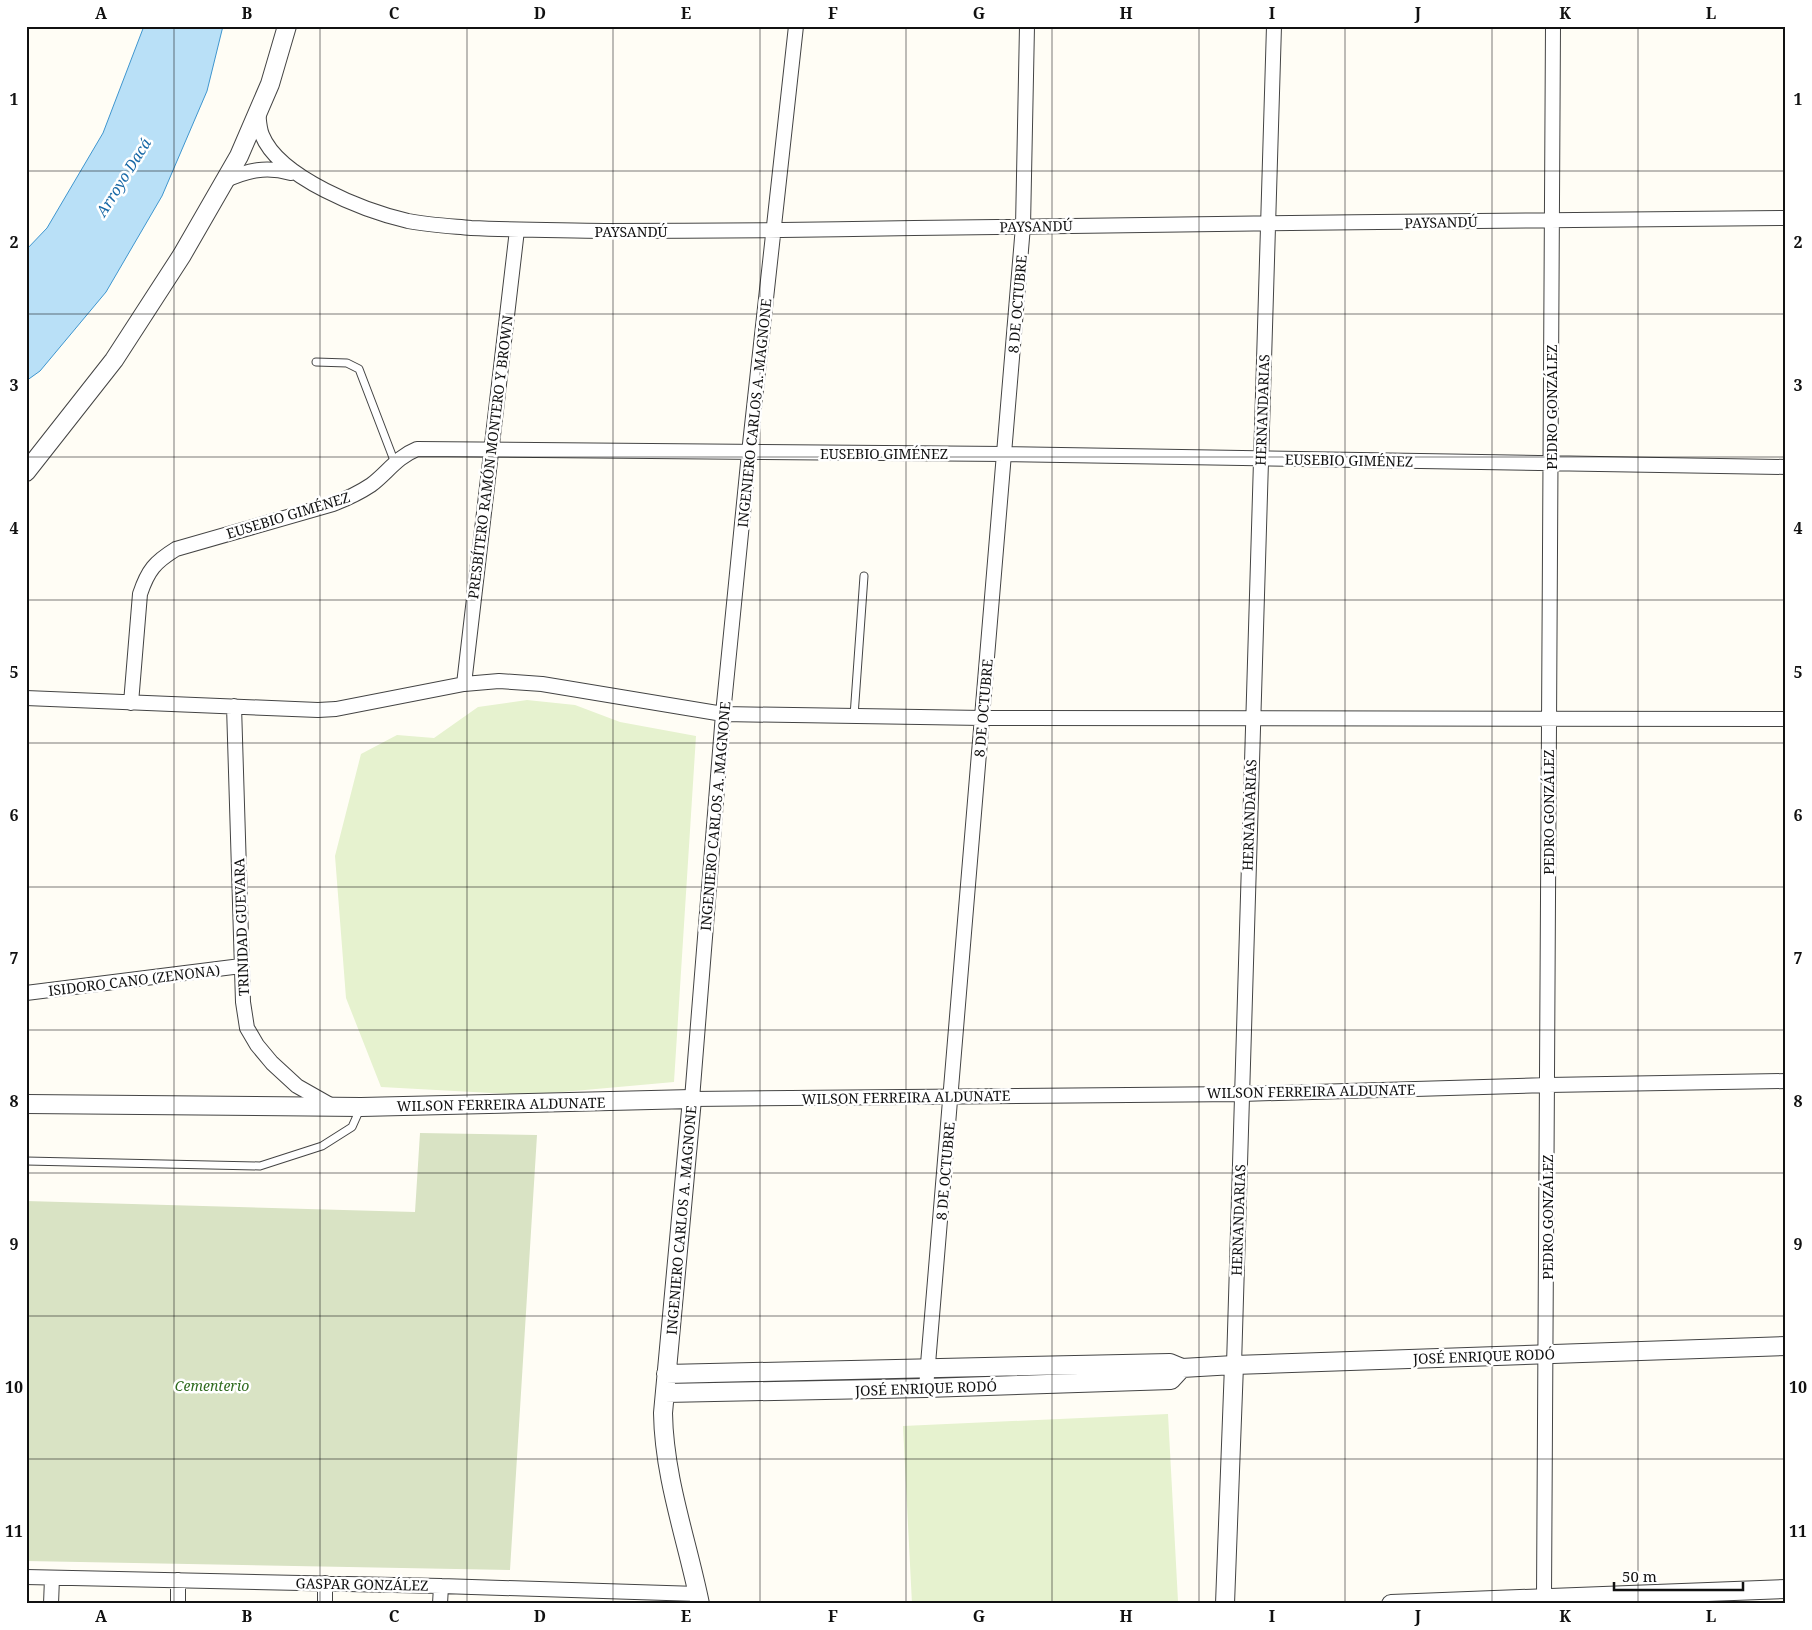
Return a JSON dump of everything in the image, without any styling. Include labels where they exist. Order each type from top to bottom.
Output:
[{"type":"street","points":[[26,472],[114,360],[182,255],[238,156],[270,84],[287,26]]},
{"type":"street","name":"INGENIERO CARLOS A. MAGNONE","points":[[699,1599],[684,1544],[666,1452],[664,1433],[666,1374],[692,1100],[723,714],[748,453],[796,26]]},
{"type":"street","name":"8 DE OCTUBRE","points":[[926,1388],[1023,226],[1027,26]]},
{"type":"street","name":"HERNANDARIAS","points":[[1224,1604],[1234,1365],[1274,26]]},
{"type":"street","name":"PEDRO GONZÁLEZ","points":[[1544,1597],[1553,26]]},
{"type":"street","name":"PAYSANDÚ","points":[[258,111],[262,135],[279,160],[296,174],[329,192],[376,211],[405,220],[434,225],[516,230],[774,231],[1023,226],[1786,218]]},
{"type":"street","name":"PAYSANDÚ","points":[[224,181],[256,170],[276,169],[296,174]]},
{"type":"street","name":"PRESBÍTERO RAMÓN MONTERO Y BROWN","points":[[464,684],[516,230]]},
{"type":"street","name":"EUSEBIO GIMÉNEZ","points":[[131,703],[140,594],[152,566],[176,549],[332,504],[353,496],[370,485],[406,454],[417,449],[1005,454],[1786,467]]},
{"type":"street","points":[[26,698],[298,710],[336,709],[464,684],[498,681],[524,682],[723,714],[983,718],[1786,719]]},
{"type":"street","name":"TRINIDAD GUEVARA","points":[[234,706],[241,966],[247,1028],[257,1046],[297,1086],[335,1107]]},
{"type":"street","name":"ISIDORO CANO (ZENONA)","points":[[26,993],[241,966]]},
{"type":"street","name":"WILSON FERREIRA ALDUNATE","points":[[26,1104],[361,1107],[692,1100],[1241,1094],[1548,1084],[1786,1081]]},
{"type":"street","name":"JOSÉ ENRIQUE RODÓ","points":[[666,1374],[1170,1363],[1182,1368],[1786,1346]]},
{"type":"street","name":"JOSÉ ENRIQUE RODÓ","points":[[665,1393],[926,1388],[1171,1380],[1182,1368]]},
{"type":"street","name":"GASPAR GONZÁLEZ","points":[[26,1577],[441,1586],[562,1597],[699,1599]]},
{"type":"street","points":[[51,1604],[52,1578]]},
{"type":"street","points":[[178,1580],[178,1604]]},
{"type":"street","points":[[325,1583],[325,1604]]},
{"type":"street","points":[[440,1604],[441,1586]]},
{"type":"street","points":[[1391,1604],[1496,1602],[1544,1597],[1630,1599],[1786,1589]]},
{"type":"lane","points":[[316,362],[347,363],[359,369],[395,463]]},
{"type":"lane","points":[[854,716],[864,576]]},
{"type":"lane","points":[[26,1161],[260,1166],[322,1146],[352,1127],[361,1107]]},
{"type":"green space","points":[[527,700],[575,705],[620,722],[696,736],[674,1082],[529,1095],[381,1087],[346,998],[335,856],[361,754],[397,735],[434,738],[478,707]]},
{"type":"green space","name":"Cementerio","points":[[420,1133],[537,1135],[510,1570],[26,1561],[26,1201],[415,1212]]},
{"type":"green space","points":[[1168,1414],[1178,1601],[1129,1604],[912,1604],[903,1426]]},
{"type":"water","name":"Arroyo Dacá","points":[[144,26],[223,26],[207,91],[162,196],[106,292],[40,371],[26,381],[26,250],[47,228],[103,133]]}]
